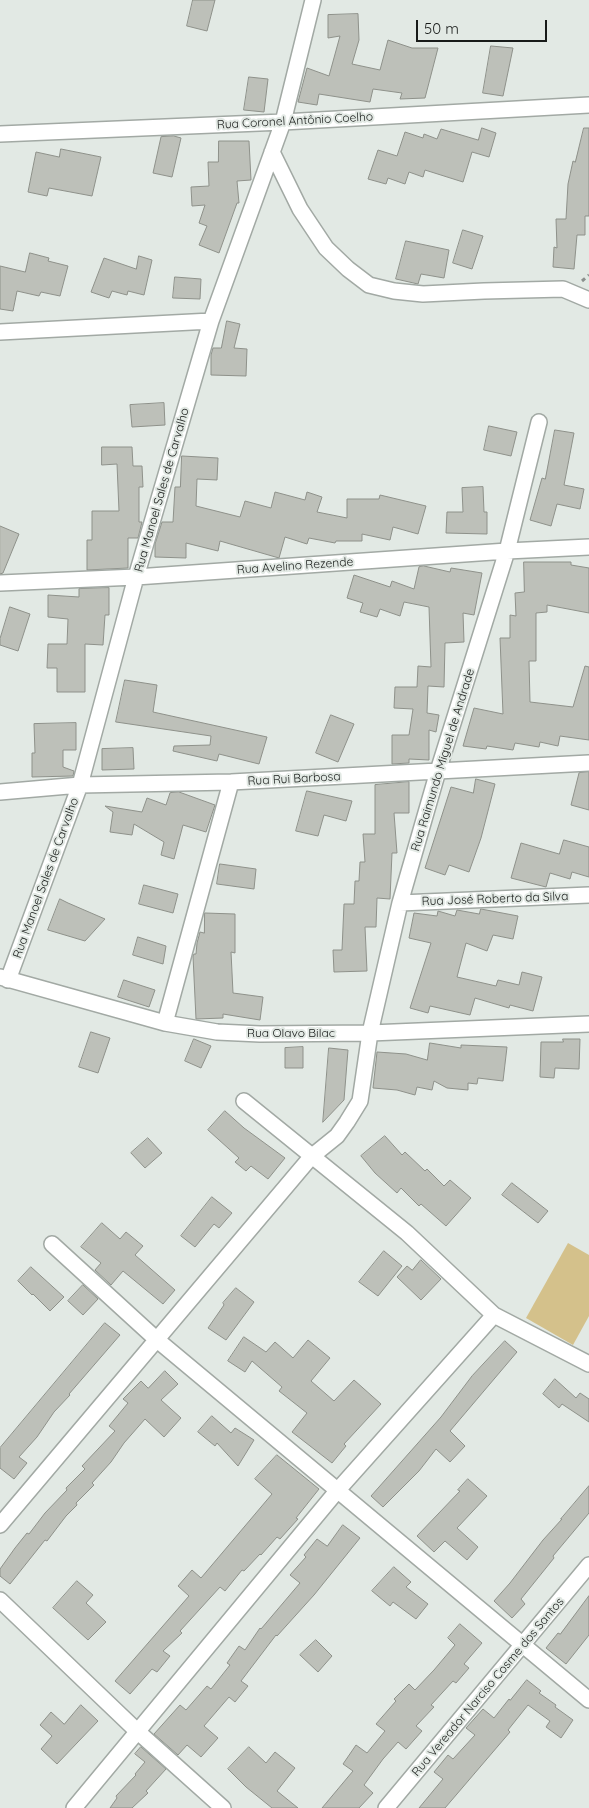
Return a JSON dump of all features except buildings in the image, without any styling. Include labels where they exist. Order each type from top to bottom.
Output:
[{"type":"street","name":"Rua Manoel Sales de Carvalho","points":[[4,979],[80,785],[136,577],[211,321],[283,122],[313,0]]},
{"type":"street","name":"Rua Coronel Antônio Coelho","points":[[0,134],[283,122],[589,105]]},
{"type":"street","points":[[272,152],[300,209],[326,248],[348,269],[369,285],[394,291],[423,294],[563,289],[589,300]]},
{"type":"street","points":[[0,332],[211,321]]},
{"type":"street","name":"Rua Raimundo Miguel de Andrade","points":[[311,1157],[337,1136],[360,1101],[370,1033],[400,903],[438,771],[507,551],[539,422]]},
{"type":"street","name":"Rua Avelino Rezende","points":[[0,583],[136,577],[589,547]]},
{"type":"street","name":"Rua Rui Barbosa","points":[[0,792],[80,785],[232,782],[589,763]]},
{"type":"street","points":[[165,1022],[232,782]]},
{"type":"street","name":"Rua José Roberto da Silva","points":[[400,903],[589,894]]},
{"type":"street","name":"Rua Olavo Bilac","points":[[4,979],[165,1022],[217,1032],[252,1034],[370,1033],[589,1024]]},
{"type":"street","points":[[244,1101],[406,1233],[494,1315],[589,1364]]},
{"type":"street","points":[[0,1525],[311,1157]]},
{"type":"street","points":[[52,1244],[156,1340],[589,1700]]},
{"type":"street","points":[[74,1808],[137,1730],[338,1491],[494,1315]]},
{"type":"street","name":"Rua Vereador Narciso Cosme dos Santos","points":[[386,1808],[589,1565]]},
{"type":"street","points":[[0,1600],[137,1730],[223,1808]]},
{"type":"shaded area","points":[[568,1243],[589,1255],[589,1316],[573,1345],[526,1318]]}]
